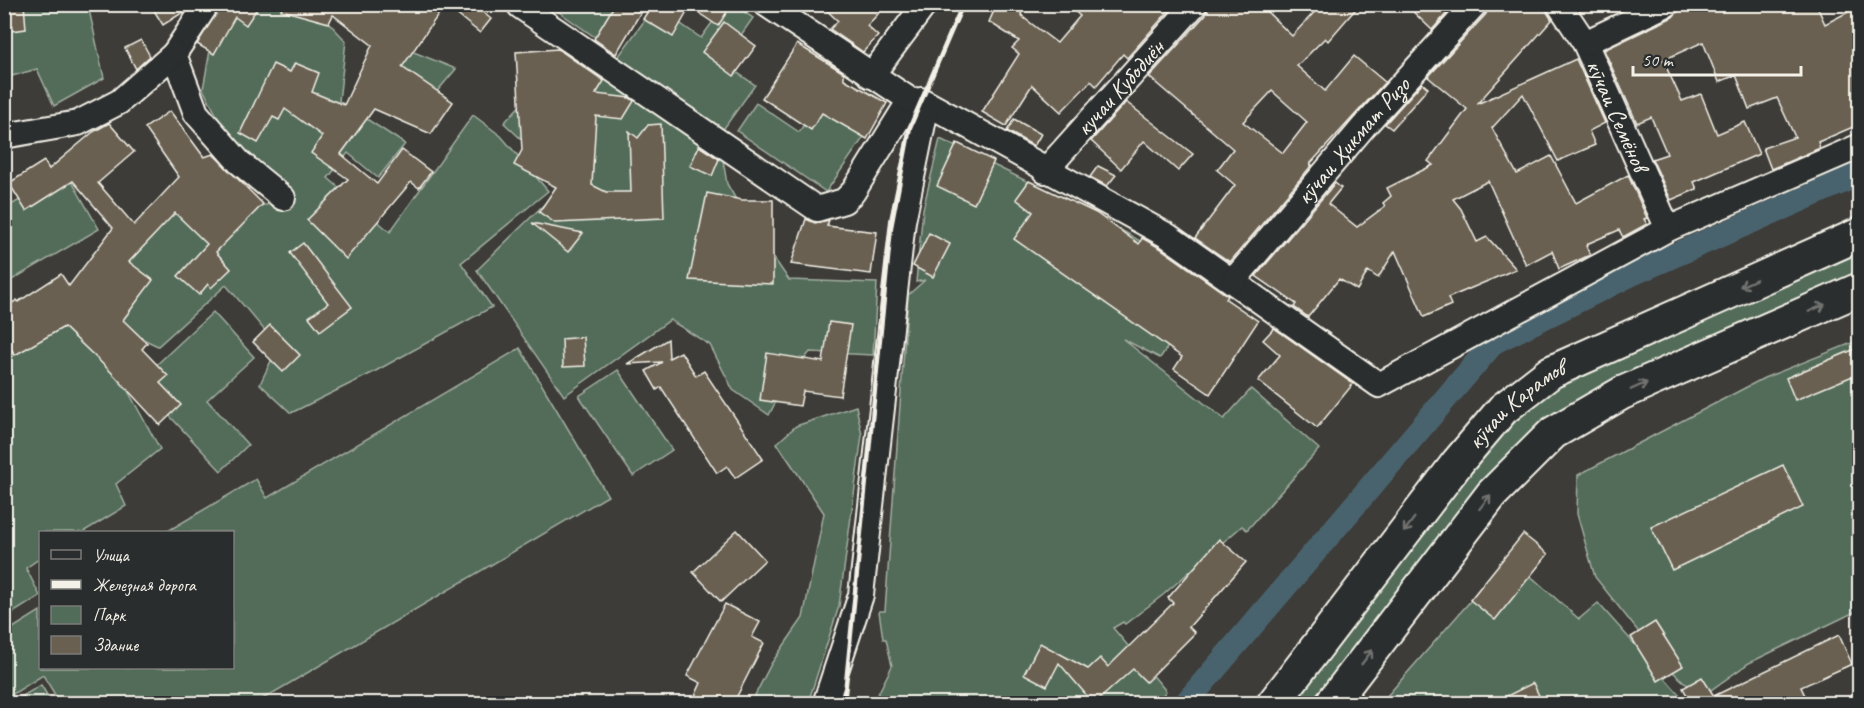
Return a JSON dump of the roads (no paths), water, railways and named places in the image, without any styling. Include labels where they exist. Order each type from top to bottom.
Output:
[{"type":"main road","name":"кӯчаи Карамов","points":[[1273,704],[1458,462],[1503,409],[1551,372],[1860,234]]},
{"type":"main road","name":"кӯчаи Карамов","points":[[1331,704],[1492,494],[1553,433],[1622,393],[1860,289]]},
{"type":"street","points":[[4,136],[78,123],[119,102],[174,54],[207,4]]},
{"type":"street","points":[[521,4],[520,6],[817,209],[844,201],[853,192],[919,102]]},
{"type":"street","points":[[766,4],[871,76],[919,102],[921,100],[1045,171],[1168,236],[1379,385],[1668,228],[1860,146]]},
{"type":"street","points":[[871,76],[925,4]]},
{"type":"street","name":"кучаи Кубодиён","points":[[1045,171],[1195,4]]},
{"type":"street","name":"кӯчаи Ҳикмат Ризо","points":[[1233,280],[1364,126],[1475,4]]},
{"type":"street","name":"кӯчаи Семёнов","points":[[1559,4],[1585,43],[1668,228]]},
{"type":"street","points":[[1585,43],[1667,4]]},
{"type":"street","points":[[174,54],[196,113],[239,162],[283,198]]},
{"type":"street","points":[[825,704],[861,595],[903,221],[919,102]]},
{"type":"waterway","points":[[1185,704],[1494,342],[1632,274],[1860,174]]},
{"type":"railway","points":[[844,704],[891,227],[910,127],[963,4]]}]
